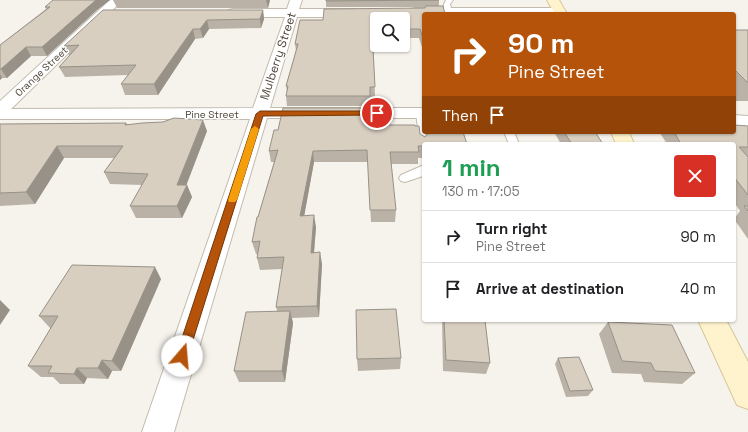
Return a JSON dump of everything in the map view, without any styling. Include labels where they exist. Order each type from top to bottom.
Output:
[{"type":"main road","points":[[553,0],[559,12]]},
{"type":"main road","points":[[713,322],[748,394]]},
{"type":"street","points":[[220,13],[294,6],[362,13]]},
{"type":"street","name":"Mulberry Street","points":[[158,432],[294,6]]},
{"type":"street","points":[[401,12],[449,6],[544,12]]},
{"type":"street","name":"Orange Street","points":[[0,110],[102,14],[117,7]]},
{"type":"street","name":"Pine Street","points":[[0,114],[422,113]]},
{"type":"street","points":[[736,120],[748,121]]},
{"type":"lane","points":[[405,178],[422,171]]},
{"type":"building","points":[[53,0],[96,0],[42,47],[26,47],[0,69],[0,45],[50,7],[45,7]]},
{"type":"building","points":[[326,0],[439,0],[326,1]]},
{"type":"building","points":[[426,6],[443,6],[444,12],[422,12],[422,35],[420,29],[410,29],[410,12],[370,12],[370,52],[373,52],[375,87],[370,87],[370,96],[286,96],[288,86],[286,86],[298,44],[295,44],[300,20],[323,20],[324,9],[425,8]]},
{"type":"building","points":[[103,10],[263,10],[260,19],[207,20],[200,29],[193,29],[154,84],[121,84],[136,65],[59,67],[79,45],[64,46]]},
{"type":"building","points":[[736,30],[748,30],[747,82],[736,71]]},
{"type":"building","points":[[283,108],[370,108],[371,125],[415,125],[419,126],[420,134],[425,137],[427,134],[464,134],[466,142],[422,142],[422,146],[418,146],[419,152],[390,152],[396,210],[370,210],[367,150],[313,151],[300,216],[314,215],[311,253],[320,252],[317,306],[276,307],[284,257],[257,258],[260,241],[252,242],[257,217],[278,150],[269,151],[274,130],[278,130]]},
{"type":"building","points":[[174,118],[203,120],[177,185],[187,185],[177,206],[130,206],[148,174],[104,172],[123,146],[57,146],[26,192],[0,193],[0,124],[126,123],[125,125],[163,122]]},
{"type":"building","points":[[736,125],[748,126],[748,147],[739,147],[748,157],[748,195],[736,180],[736,142],[680,142],[675,134],[736,134]]},
{"type":"building","points":[[565,134],[596,134],[602,142],[571,142]]},
{"type":"building","points":[[72,265],[155,267],[112,361],[102,360],[98,368],[77,368],[74,374],[48,373],[52,366],[28,366],[58,316],[39,316]]},
{"type":"building","points":[[396,309],[401,358],[357,359],[356,310]]},
{"type":"building","points":[[290,311],[282,371],[234,371],[246,312]]},
{"type":"building","points":[[444,322],[485,322],[490,363],[446,360]]},
{"type":"building","points":[[608,322],[672,325],[695,373],[655,371],[651,363],[622,361]]},
{"type":"building","points":[[579,357],[593,390],[570,391],[558,358]]},
{"type":"slow traffic","points":[[232,200],[255,129]]},
{"type":"route","points":[[182,356],[260,114],[377,113]]}]
